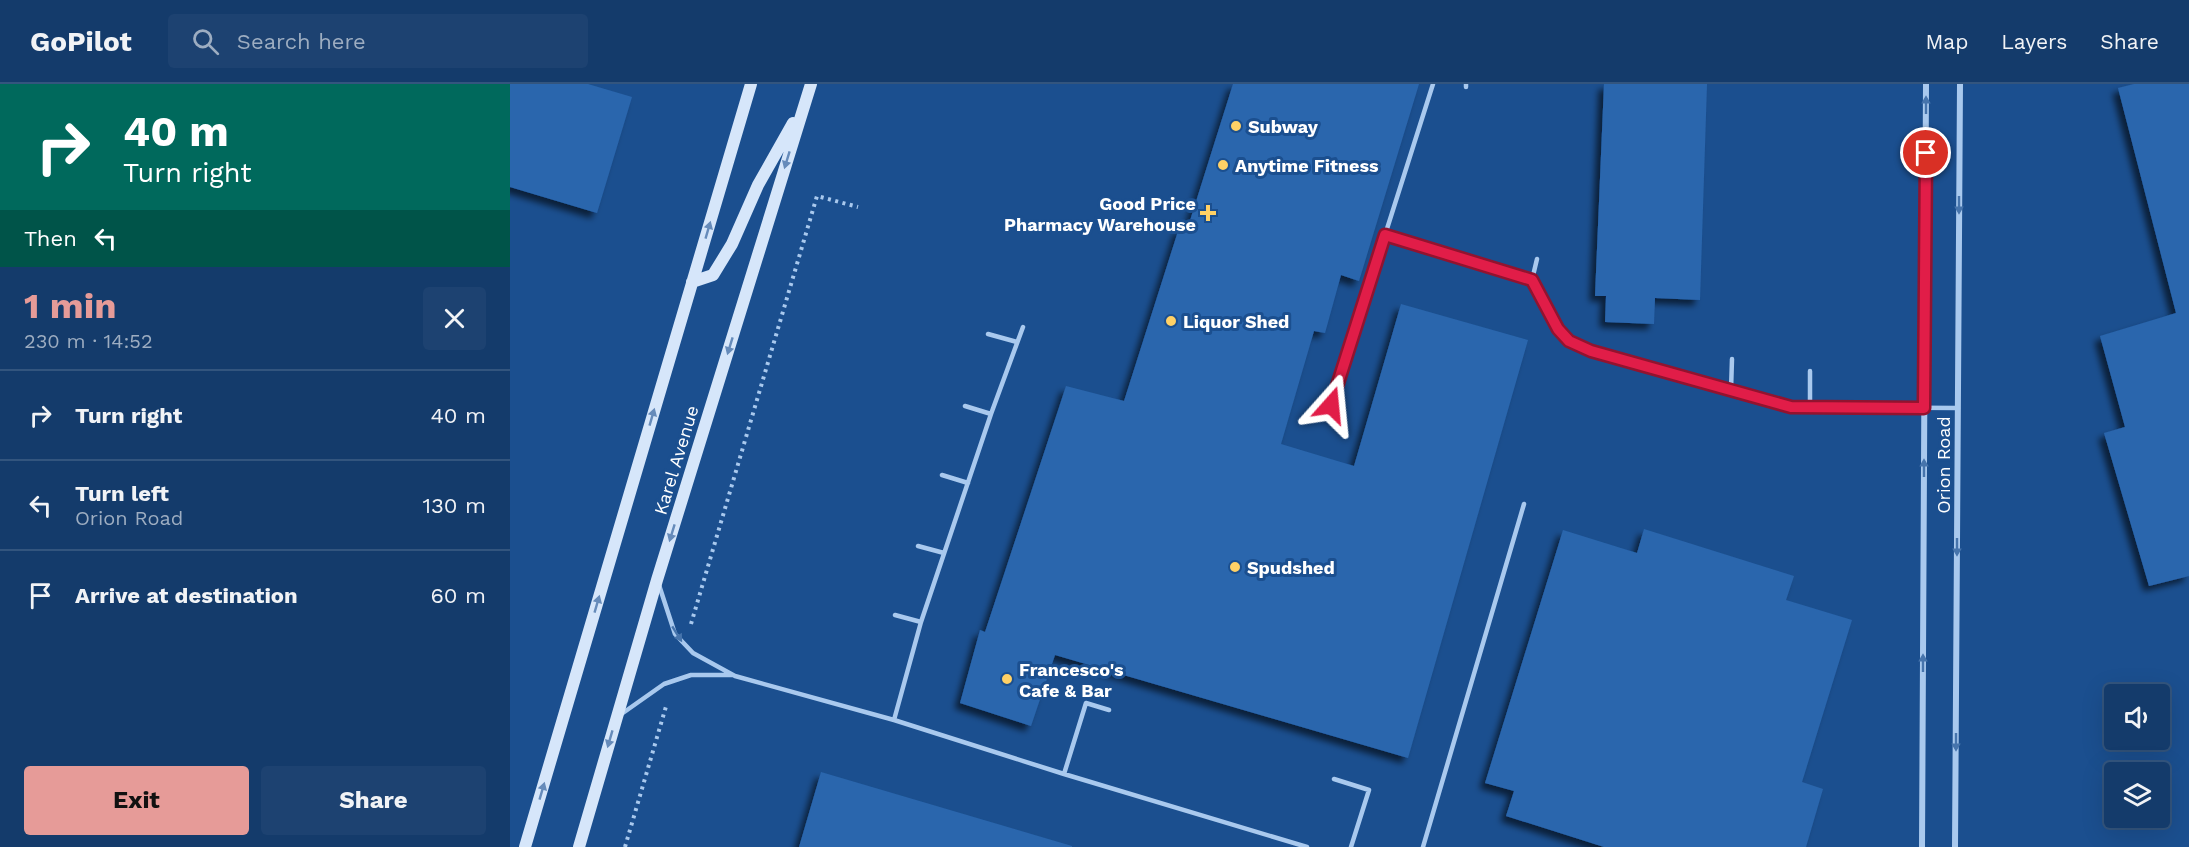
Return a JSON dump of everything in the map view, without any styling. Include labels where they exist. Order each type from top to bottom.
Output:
[{"type":"main road","name":"Karel Avenue","points":[[525,847],[751,84]]},
{"type":"main road","name":"Karel Avenue","points":[[579,847],[657,580],[811,84]]},
{"type":"main road","points":[[692,282],[713,275],[723,260],[758,185],[806,101]]},
{"type":"street","name":"Orion Road","points":[[1922,847],[1926,84]]},
{"type":"street","name":"Orion Road","points":[[1955,847],[1960,84]]},
{"type":"lane","points":[[1331,405],[1433,84]]},
{"type":"lane","points":[[1385,235],[1532,280]]},
{"type":"lane","points":[[1537,259],[1532,280],[1558,329],[1569,341],[1591,351],[1791,407],[1958,408]]},
{"type":"lane","points":[[894,720],[921,622],[991,414],[1023,327]]},
{"type":"lane","points":[[988,334],[1017,342]]},
{"type":"lane","points":[[1731,390],[1732,359]]},
{"type":"lane","points":[[1810,371],[1810,407]]},
{"type":"lane","points":[[964,406],[991,414]]},
{"type":"lane","points":[[942,475],[968,483]]},
{"type":"lane","points":[[1423,847],[1524,504]]},
{"type":"lane","points":[[918,546],[944,553]]},
{"type":"lane","points":[[657,580],[675,634],[693,653],[735,676],[894,720],[1307,847]]},
{"type":"lane","points":[[895,615],[921,622]]},
{"type":"lane","points":[[616,718],[664,684],[690,675],[735,676]]},
{"type":"lane","points":[[1064,774],[1086,703],[1109,710]]},
{"type":"lane","points":[[1334,779],[1369,790],[1351,847]]},
{"type":"path","points":[[684,645],[817,196],[858,207]]},
{"type":"path","points":[[625,847],[674,681]]},
{"type":"building","points":[[510,84],[588,84],[632,97],[597,213],[510,187]]},
{"type":"building","points":[[1233,84],[1419,84],[1359,281],[1341,275],[1325,333],[1314,331],[1281,444],[1354,466],[1401,304],[1528,340],[1408,758],[1055,655],[1031,726],[960,703],[980,630],[985,632],[1066,386],[1124,401],[1179,228],[1187,230]]},
{"type":"building","points":[[1604,84],[1707,84],[1700,300],[1655,298],[1654,324],[1605,322],[1606,296],[1595,296]]},
{"type":"building","points":[[2134,84],[2189,84],[2189,576],[2149,586],[2104,433],[2125,427],[2100,336],[2176,313],[2118,88]]},
{"type":"building","points":[[1644,529],[1794,576],[1786,600],[1852,620],[1802,782],[1823,789],[1806,847],[1604,847],[1506,816],[1514,791],[1485,783],[1563,530],[1637,553]]},
{"type":"building","points":[[821,772],[1072,846],[1072,847],[799,847]]},
{"type":"place","name":"Subway","points":[[1236,126]]},
{"type":"place","name":"Anytime Fitness","points":[[1223,165]]},
{"type":"place","name":"Good Price Pharmacy Warehouse","points":[[1208,213]]},
{"type":"place","name":"Liquor Shed","points":[[1171,321]]},
{"type":"place","name":"Spudshed","points":[[1235,567]]},
{"type":"place","name":"Francesco's Cafe & Bar","points":[[1007,679]]},
{"type":"route","points":[[1331,405],[1385,235],[1532,280],[1558,329],[1569,341],[1591,351],[1791,407],[1924,408],[1926,153]]}]
